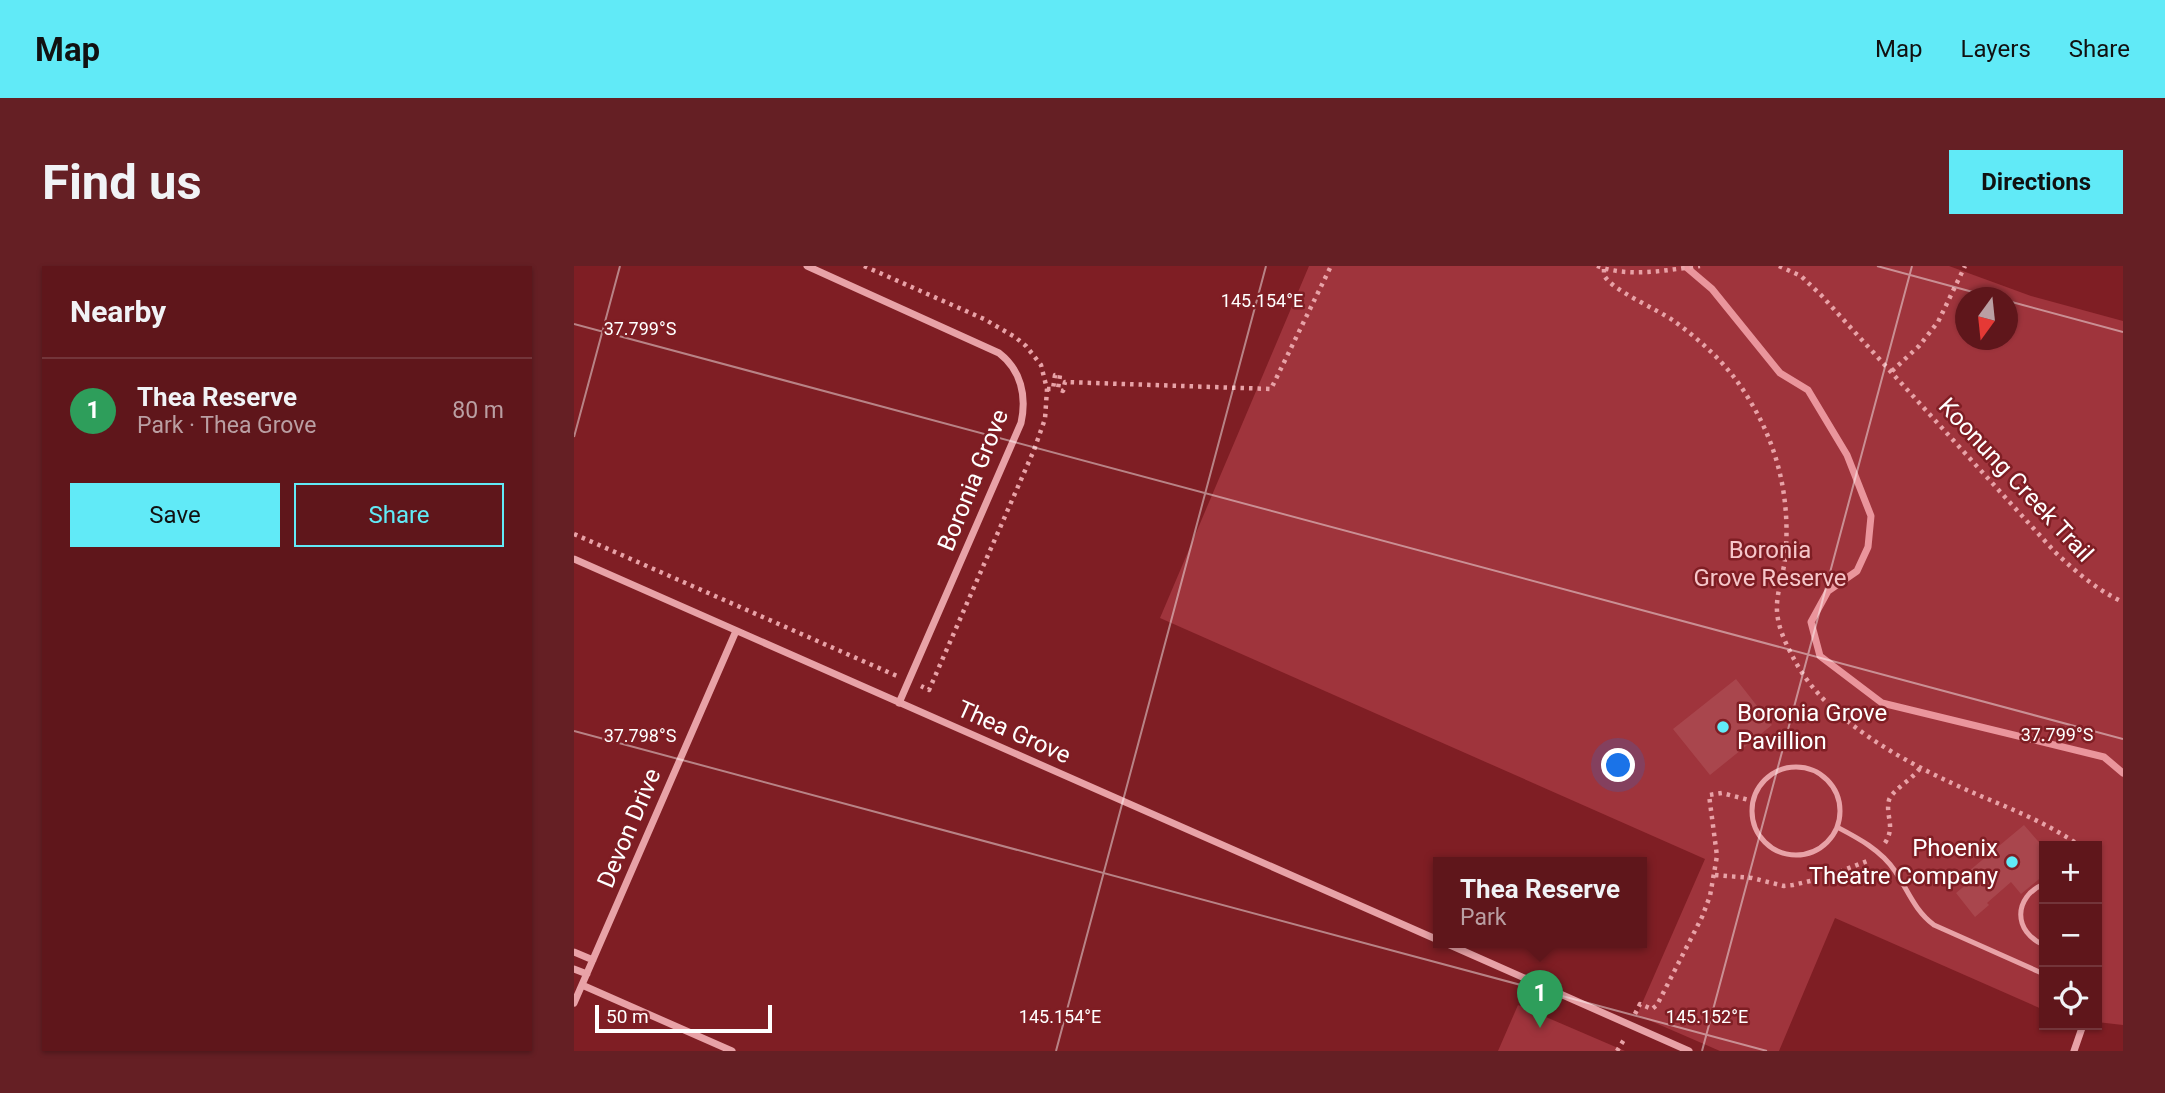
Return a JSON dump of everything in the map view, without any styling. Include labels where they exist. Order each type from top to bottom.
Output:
[{"type":"street","name":"Boronia Grove","points":[[807,266],[999,352],[1015,372],[1023,391],[1021,423],[899,703]]},
{"type":"street","name":"Thea Grove","points":[[574,559],[1433,937]]},
{"type":"street","name":"Devon Drive","points":[[574,1003],[736,631]]},
{"type":"street","name":"Thea Grove","points":[[1457,948],[1689,1051]]},
{"type":"street","points":[[574,952],[593,960]]},
{"type":"street","points":[[574,969],[587,974]]},
{"type":"street","points":[[582,985],[732,1051]]},
{"type":"street","points":[[2074,1051],[2080,1030]]},
{"type":"lane","points":[[1789,768],[1802,768],[1815,771],[1826,779],[1839,801],[1840,814],[1837,827],[1821,847],[1796,855],[1783,853],[1762,839],[1755,827],[1753,801],[1766,779],[1789,768]]},
{"type":"lane","points":[[1837,827],[1878,853],[1895,872],[1913,904],[1934,925],[2039,972]]},
{"type":"lane","points":[[2039,886],[2027,896],[2021,915],[2028,934],[2039,942]]},
{"type":"path","points":[[574,534],[929,690],[1042,429],[1047,408],[1047,388],[1045,376],[1034,354],[1015,337],[984,319],[864,266]]},
{"type":"path","points":[[1047,388],[1053,389],[1055,374],[1060,375],[1058,389],[1063,391],[1065,382],[1271,389],[1332,266]]},
{"type":"path","points":[[1597,266],[1623,272],[1700,266]]},
{"type":"path","name":"Koonung Creek Trail","points":[[1779,266],[1811,284],[2055,552],[2099,589],[2123,601]]},
{"type":"path","points":[[1892,371],[1930,334],[1965,266]]},
{"type":"path","points":[[1604,269],[1604,275],[1610,284],[1660,311],[1705,346],[1729,370],[1750,401],[1770,439],[1783,484],[1786,520],[1786,542],[1777,608],[1783,636],[1800,671],[1814,690],[1830,706],[1881,744],[1920,768],[2054,828],[2073,841]]},
{"type":"path","points":[[1714,875],[1752,878],[1784,886],[1823,878],[1865,864],[1878,853],[1888,839],[1891,831],[1889,806],[1892,795],[1920,768]]},
{"type":"path","points":[[1617,1051],[1640,1004],[1652,1009],[1657,1005],[1705,911],[1714,875],[1716,848],[1709,795],[1722,793],[1753,801]]},
{"type":"green space","name":"Boronia Grove Reserve","points":[[1309,266],[1949,266],[2006,287],[1955,287],[1955,350],[2018,350],[2018,291],[2123,321],[2123,1025],[2102,1023],[2102,841],[2039,841],[2039,1008],[1835,918],[1779,1051],[1720,1051],[1637,1015],[1705,859],[1160,618]]},
{"type":"green space","points":[[1518,1005],[1625,1051],[1498,1051]]},
{"type":"building","name":"Boronia Grove Pavillion","points":[[1736,679],[1772,725],[1710,775],[1673,729]]},
{"type":"building","name":"Phoenix Theatre Company","points":[[2024,825],[2039,842],[2039,879],[2021,894],[2011,882],[1975,917],[1956,893],[1968,883],[1963,876]]},
{"type":"waterway","points":[[1685,266],[1712,289],[1780,373],[1808,390],[1847,455],[1871,516],[1868,547],[1857,571],[1828,591],[1811,622],[1820,656],[1882,703],[2104,757],[2123,773]]},
{"type":"place","name":"Boronia Grove Pavillion","points":[[1723,727]]},
{"type":"place","name":"Phoenix Theatre Company","points":[[2012,862]]},
{"type":"place","name":"Thea Reserve","points":[[1540,1028]]}]
